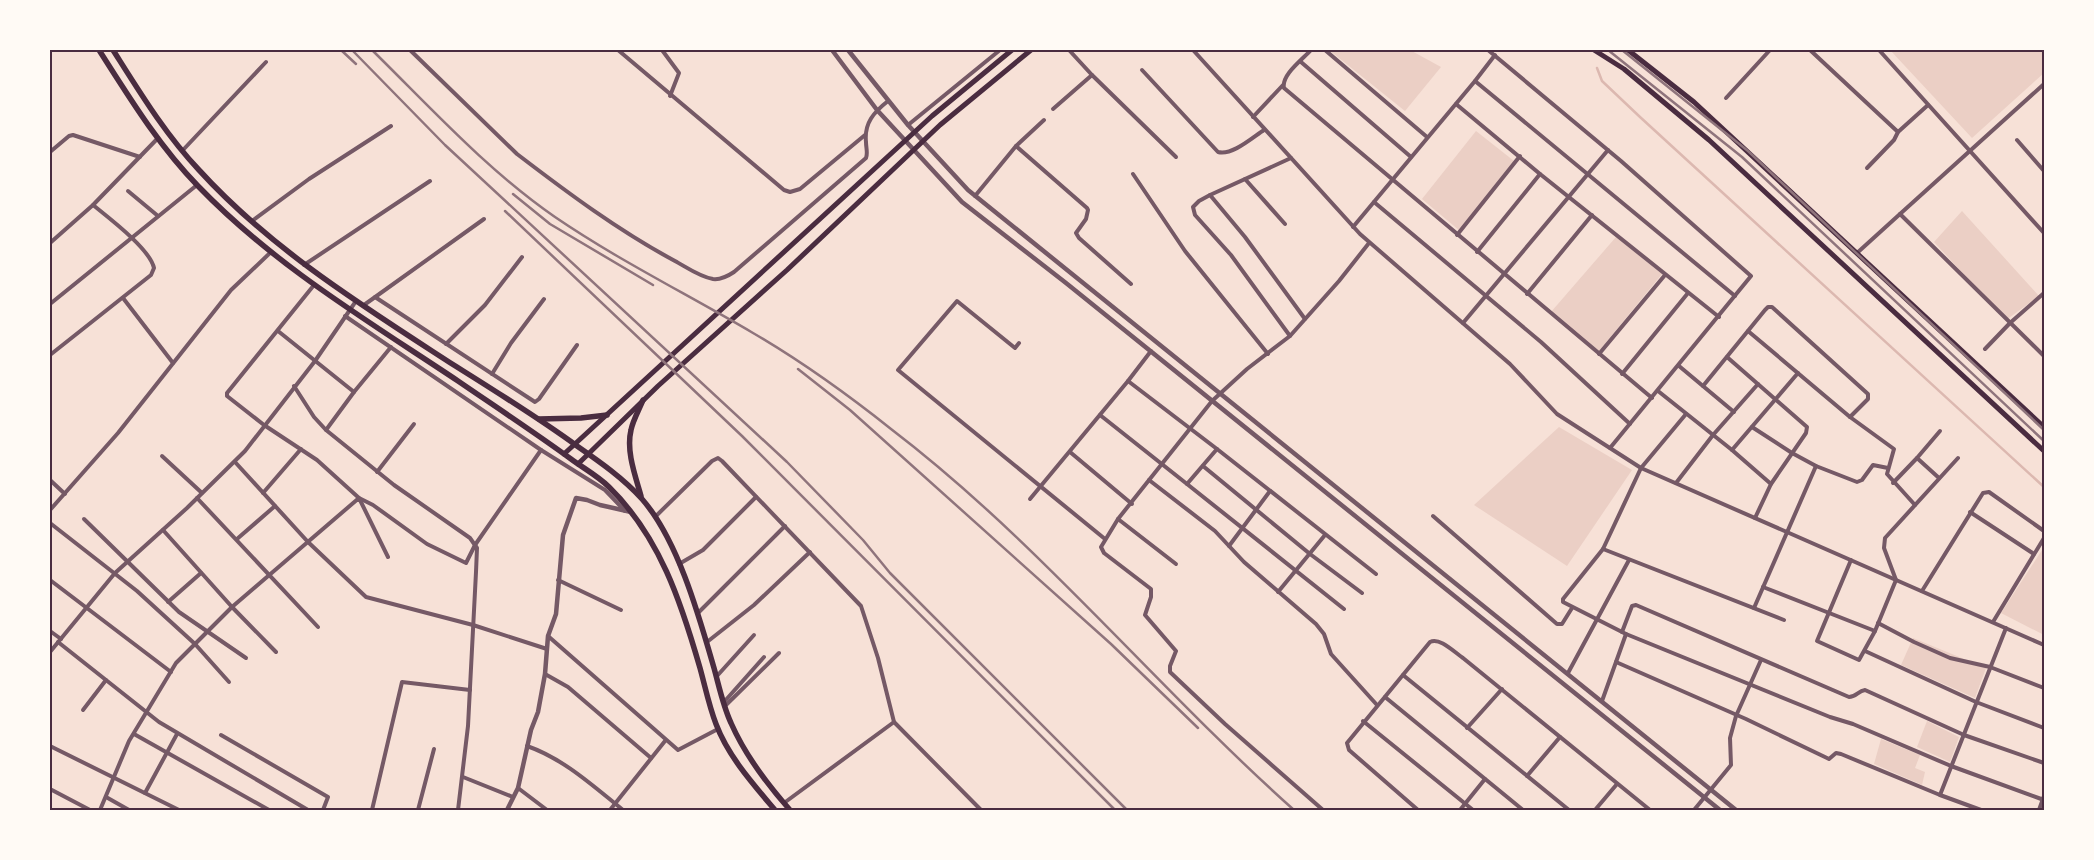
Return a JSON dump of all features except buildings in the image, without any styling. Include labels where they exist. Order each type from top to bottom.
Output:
[{"type":"main road","points":[[99,50],[136,109],[158,138],[197,185],[235,222],[271,252],[349,310],[397,340],[608,486],[649,537],[670,575],[692,639],[718,729],[736,760],[773,809]]},
{"type":"main road","points":[[113,50],[148,105],[182,150],[197,169],[240,212],[304,264],[364,306],[575,444],[618,475],[641,498],[656,516],[679,564],[707,642],[730,722],[745,751],[790,810]]},
{"type":"main road","points":[[564,454],[932,116],[1012,50]]},
{"type":"main road","points":[[578,464],[643,400],[787,270],[940,126],[1031,50]]},
{"type":"main road","points":[[1594,50],[1624,69],[1709,140],[2044,451]]},
{"type":"main road","points":[[1628,50],[1694,102],[2044,427]]},
{"type":"main road","points":[[641,498],[633,468],[630,437],[631,429],[643,400]]},
{"type":"main road","points":[[539,419],[607,415]]},
{"type":"street","points":[[618,50],[778,186],[790,192],[800,189],[866,135]]},
{"type":"street","points":[[662,50],[679,73],[670,96]]},
{"type":"street","points":[[832,50],[877,110],[962,202],[1043,264],[1720,810]]},
{"type":"street","points":[[848,50],[908,125],[975,196],[1736,810]]},
{"type":"street","points":[[908,125],[1000,50]]},
{"type":"street","points":[[1069,50],[1176,157]]},
{"type":"street","points":[[1192,50],[1353,227],[1369,243],[1510,364],[1552,410],[1641,468],[2044,645]]},
{"type":"street","points":[[1253,117],[1283,85],[1288,74],[1311,50]]},
{"type":"street","points":[[1325,50],[1427,137]]},
{"type":"street","points":[[1488,50],[1608,150],[1752,276],[1610,448]]},
{"type":"street","points":[[1726,98],[1770,50]]},
{"type":"street","points":[[1810,50],[1898,132]]},
{"type":"street","points":[[1879,50],[2044,233]]},
{"type":"street","points":[[412,51],[517,154],[609,222],[650,247],[712,279],[725,277],[734,272],[866,158],[868,155],[866,135],[868,122],[877,110],[888,101]]},
{"type":"street","points":[[1353,227],[1495,55]]},
{"type":"street","points":[[182,150],[266,62]]},
{"type":"street","points":[[1301,62],[1410,157]]},
{"type":"street","points":[[1142,70],[1218,152],[1224,154],[1264,130]]},
{"type":"street","points":[[1053,109],[1092,75]]},
{"type":"street","points":[[1475,81],[1735,296]]},
{"type":"street","points":[[1857,253],[2044,84]]},
{"type":"street","points":[[1283,85],[1287,91],[1391,180],[1652,398]]},
{"type":"street","points":[[1456,104],[1719,318]]},
{"type":"street","points":[[1867,168],[1894,140],[1898,132],[1928,105]]},
{"type":"street","points":[[975,196],[1016,146],[1044,120]]},
{"type":"street","points":[[252,221],[309,179],[391,126]]},
{"type":"street","points":[[50,152],[69,136],[73,136],[140,157]]},
{"type":"street","points":[[50,243],[93,204],[158,138]]},
{"type":"street","points":[[2017,140],[2044,171]]},
{"type":"street","points":[[1016,146],[1087,208],[1086,219],[1076,233],[1078,238],[1131,284]]},
{"type":"street","points":[[1463,323],[1608,150]]},
{"type":"street","points":[[1457,235],[1520,156]]},
{"type":"street","points":[[1290,336],[1231,255],[1193,212],[1195,204],[1210,195],[1291,158]]},
{"type":"street","points":[[1133,174],[1185,251],[1268,354]]},
{"type":"street","points":[[1477,252],[1540,174]]},
{"type":"street","points":[[1245,179],[1285,224]]},
{"type":"street","points":[[304,264],[430,181]]},
{"type":"street","points":[[50,304],[197,185]]},
{"type":"street","points":[[128,191],[158,216]]},
{"type":"street","points":[[1210,195],[1245,238],[1305,319]]},
{"type":"street","points":[[1374,202],[1541,342],[1630,424]]},
{"type":"street","points":[[50,355],[151,275],[154,268],[153,262],[132,239],[93,204]]},
{"type":"street","points":[[1900,214],[2044,356]]},
{"type":"street","points":[[1527,294],[1592,215]]},
{"type":"street","points":[[364,306],[484,219]]},
{"type":"street","points":[[1323,810],[1225,724],[1170,672],[1170,666],[1176,652],[1145,615],[1151,597],[1151,590],[1104,553],[1101,547],[1118,519],[1132,504],[1219,392],[1290,336],[1339,282],[1369,243]]},
{"type":"street","points":[[50,510],[118,433],[231,290],[271,252]]},
{"type":"street","points":[[446,344],[485,305],[522,257]]},
{"type":"street","points":[[1599,354],[1665,275]]},
{"type":"street","points":[[314,284],[227,394],[264,425],[324,465],[359,498],[427,544],[463,563],[467,562],[475,544],[541,450]]},
{"type":"street","points":[[1622,374],[1688,293]]},
{"type":"street","points":[[1985,348],[2044,293]]},
{"type":"street","points":[[123,298],[172,363]]},
{"type":"street","points":[[375,298],[537,402],[577,345]]},
{"type":"street","points":[[492,374],[511,343],[544,299]]},
{"type":"street","points":[[50,652],[115,573],[234,462],[315,361],[357,300]]},
{"type":"street","points":[[1019,343],[1015,348],[957,301],[898,370],[1040,488],[1105,539]]},
{"type":"street","points":[[1704,386],[1768,307],[1776,311],[1868,394],[1868,399],[1850,417]]},
{"type":"street","points":[[345,316],[541,450],[605,490],[628,511]]},
{"type":"street","points":[[278,331],[354,392]]},
{"type":"street","points":[[1748,331],[1850,417],[1894,448],[1895,453],[1887,474],[1893,483],[1915,505]]},
{"type":"street","points":[[326,430],[391,347]]},
{"type":"street","points":[[1030,499],[1151,351]]},
{"type":"street","points":[[1727,357],[1807,427],[1807,430],[1771,484],[1755,518]]},
{"type":"street","points":[[1679,366],[1734,412]]},
{"type":"street","points":[[1732,450],[1798,373]]},
{"type":"street","points":[[1128,381],[1218,449],[1376,574]]},
{"type":"street","points":[[1676,483],[1758,384]]},
{"type":"street","points":[[294,386],[316,420],[326,430],[378,472],[470,538],[475,544],[476,572],[470,690],[463,777],[458,810]]},
{"type":"street","points":[[1658,391],[1771,484]]},
{"type":"street","points":[[1686,414],[1641,468],[1603,549],[1562,599],[1563,602],[1624,633],[1830,717],[1853,724],[1952,766],[2043,799],[2039,810]]},
{"type":"street","points":[[1100,415],[1344,609]]},
{"type":"street","points":[[378,472],[414,424]]},
{"type":"street","points":[[1752,427],[1816,466],[1859,482],[1873,465],[1888,468]]},
{"type":"street","points":[[1893,483],[1940,431]]},
{"type":"street","points":[[263,493],[301,449]]},
{"type":"street","points":[[1187,484],[1218,449]]},
{"type":"street","points":[[1070,452],[1132,504]]},
{"type":"street","points":[[162,456],[202,493]]},
{"type":"street","points":[[656,516],[712,461],[718,458],[861,606],[878,658],[894,722],[981,810]]},
{"type":"street","points":[[1917,458],[1939,478]]},
{"type":"street","points":[[1851,560],[1817,641],[1857,660],[1861,659],[1865,652],[1896,580],[1884,548],[1885,538],[1958,458]]},
{"type":"street","points":[[234,462],[308,542],[366,597],[473,626],[547,649]]},
{"type":"street","points":[[1203,466],[1310,554],[1362,593]]},
{"type":"street","points":[[1754,608],[1816,466]]},
{"type":"street","points":[[50,480],[65,494]]},
{"type":"street","points":[[1149,480],[1210,527],[1278,592],[1316,624],[1324,634],[1336,662],[1377,705]]},
{"type":"street","points":[[1229,546],[1270,491]]},
{"type":"street","points":[[1922,591],[1970,512],[1981,495],[1986,491],[2044,531]]},
{"type":"street","points":[[679,564],[703,550],[756,497]]},
{"type":"street","points":[[197,498],[318,627]]},
{"type":"street","points":[[100,810],[125,749],[171,672],[186,652],[232,607],[359,498]]},
{"type":"street","points":[[359,498],[388,557]]},
{"type":"street","points":[[508,810],[518,788],[531,730],[536,720],[545,674],[548,636],[556,614],[563,535],[576,498],[628,511]]},
{"type":"street","points":[[237,539],[275,506]]},
{"type":"street","points":[[1970,512],[2034,554]]},
{"type":"street","points":[[1433,516],[1558,624],[1562,624],[1572,608]]},
{"type":"street","points":[[1118,519],[1176,564]]},
{"type":"street","points":[[84,520],[168,602],[207,632],[246,658]]},
{"type":"street","points":[[50,523],[115,573],[195,644],[229,682]]},
{"type":"street","points":[[697,613],[785,526]]},
{"type":"street","points":[[163,530],[232,607],[276,652]]},
{"type":"street","points":[[1278,592],[1325,535]]},
{"type":"street","points":[[1993,622],[2044,538]]},
{"type":"street","points":[[1603,549],[1784,620]]},
{"type":"street","points":[[707,642],[754,606],[810,552]]},
{"type":"street","points":[[1568,673],[1629,560]]},
{"type":"street","points":[[168,602],[201,573]]},
{"type":"street","points":[[50,580],[171,672]]},
{"type":"street","points":[[558,580],[620,610]]},
{"type":"street","points":[[1763,586],[1875,631]]},
{"type":"street","points":[[1602,701],[1616,662],[1632,606],[1636,605],[1849,697],[1865,690],[1964,735],[2044,764]]},
{"type":"street","points":[[1878,623],[1950,658],[1990,667],[2044,688]]},
{"type":"street","points":[[1940,795],[2006,628]]},
{"type":"street","points":[[50,631],[146,713],[177,734],[308,810]]},
{"type":"street","points":[[717,676],[754,635]]},
{"type":"street","points":[[548,636],[678,750],[718,729]]},
{"type":"street","points":[[1418,810],[1347,746],[1349,740],[1363,721],[1430,642],[1434,640],[1442,643],[1463,658],[1650,810]]},
{"type":"street","points":[[1865,652],[1976,702],[2044,728]]},
{"type":"street","points":[[725,704],[779,653]]},
{"type":"street","points":[[725,704],[764,657]]},
{"type":"street","points":[[1694,810],[1731,765],[1730,738],[1736,716],[1761,660]]},
{"type":"street","points":[[1616,662],[1826,758],[1829,759],[1838,753],[1981,810]]},
{"type":"street","points":[[545,674],[568,687],[651,758]]},
{"type":"street","points":[[1403,675],[1569,810]]},
{"type":"street","points":[[83,710],[106,680]]},
{"type":"street","points":[[372,810],[402,682],[470,690]]},
{"type":"street","points":[[1468,728],[1502,689]]},
{"type":"street","points":[[1385,697],[1523,810]]},
{"type":"street","points":[[1363,721],[1473,810]]},
{"type":"street","points":[[784,803],[894,722]]},
{"type":"street","points":[[134,734],[269,810]]},
{"type":"street","points":[[145,793],[177,734]]},
{"type":"street","points":[[221,735],[328,797],[324,810]]},
{"type":"street","points":[[1527,776],[1560,737]]},
{"type":"street","points":[[610,810],[665,740]]},
{"type":"street","points":[[50,746],[179,810]]},
{"type":"street","points":[[527,746],[544,752],[560,761],[623,810]]},
{"type":"street","points":[[418,810],[434,749]]},
{"type":"street","points":[[463,777],[514,796]]},
{"type":"street","points":[[1460,810],[1485,779]]},
{"type":"street","points":[[1595,810],[1617,784]]},
{"type":"street","points":[[518,788],[546,810]]},
{"type":"street","points":[[50,789],[90,810]]},
{"type":"street","points":[[106,796],[129,810]]},
{"type":"shaded area","points":[[1329,50],[1410,50],[1441,67],[1405,111]]},
{"type":"shaded area","points":[[1890,50],[2044,50],[2044,73],[1972,138]]},
{"type":"shaded area","points":[[1476,131],[1514,161],[1460,231],[1422,199]]},
{"type":"shaded area","points":[[1962,211],[2039,296],[2006,320],[1934,242]]},
{"type":"shaded area","points":[[1616,237],[1662,274],[1599,351],[1551,312]]},
{"type":"shaded area","points":[[1559,427],[1632,470],[1567,566],[1474,505]]},
{"type":"shaded area","points":[[2044,547],[2044,635],[2001,613]]},
{"type":"shaded area","points":[[1913,638],[1986,668],[1975,698],[1901,665]]},
{"type":"shaded area","points":[[1927,721],[1959,737],[1950,762],[1917,747]]},
{"type":"shaded area","points":[[1881,739],[1920,755],[1915,768],[1925,772],[1922,785],[1874,764]]},
{"type":"waterway","points":[[1597,68],[1602,81],[1640,117],[2044,487]]},
{"type":"railway","points":[[341,50],[356,64]]},
{"type":"railway","points":[[352,50],[445,145],[787,462],[863,540],[890,573],[1127,810]]},
{"type":"railway","points":[[372,50],[460,138],[530,199],[603,248],[753,333],[806,366],[874,416],[945,473],[1047,567],[1243,763],[1294,810]]},
{"type":"railway","points":[[1608,50],[1742,157],[2044,441]]},
{"type":"railway","points":[[1622,50],[1748,151],[2044,430]]},
{"type":"railway","points":[[513,194],[550,224],[653,285]]},
{"type":"railway","points":[[505,211],[742,436],[1115,810]]},
{"type":"railway","points":[[798,369],[850,410],[1111,644],[1198,728]]}]
